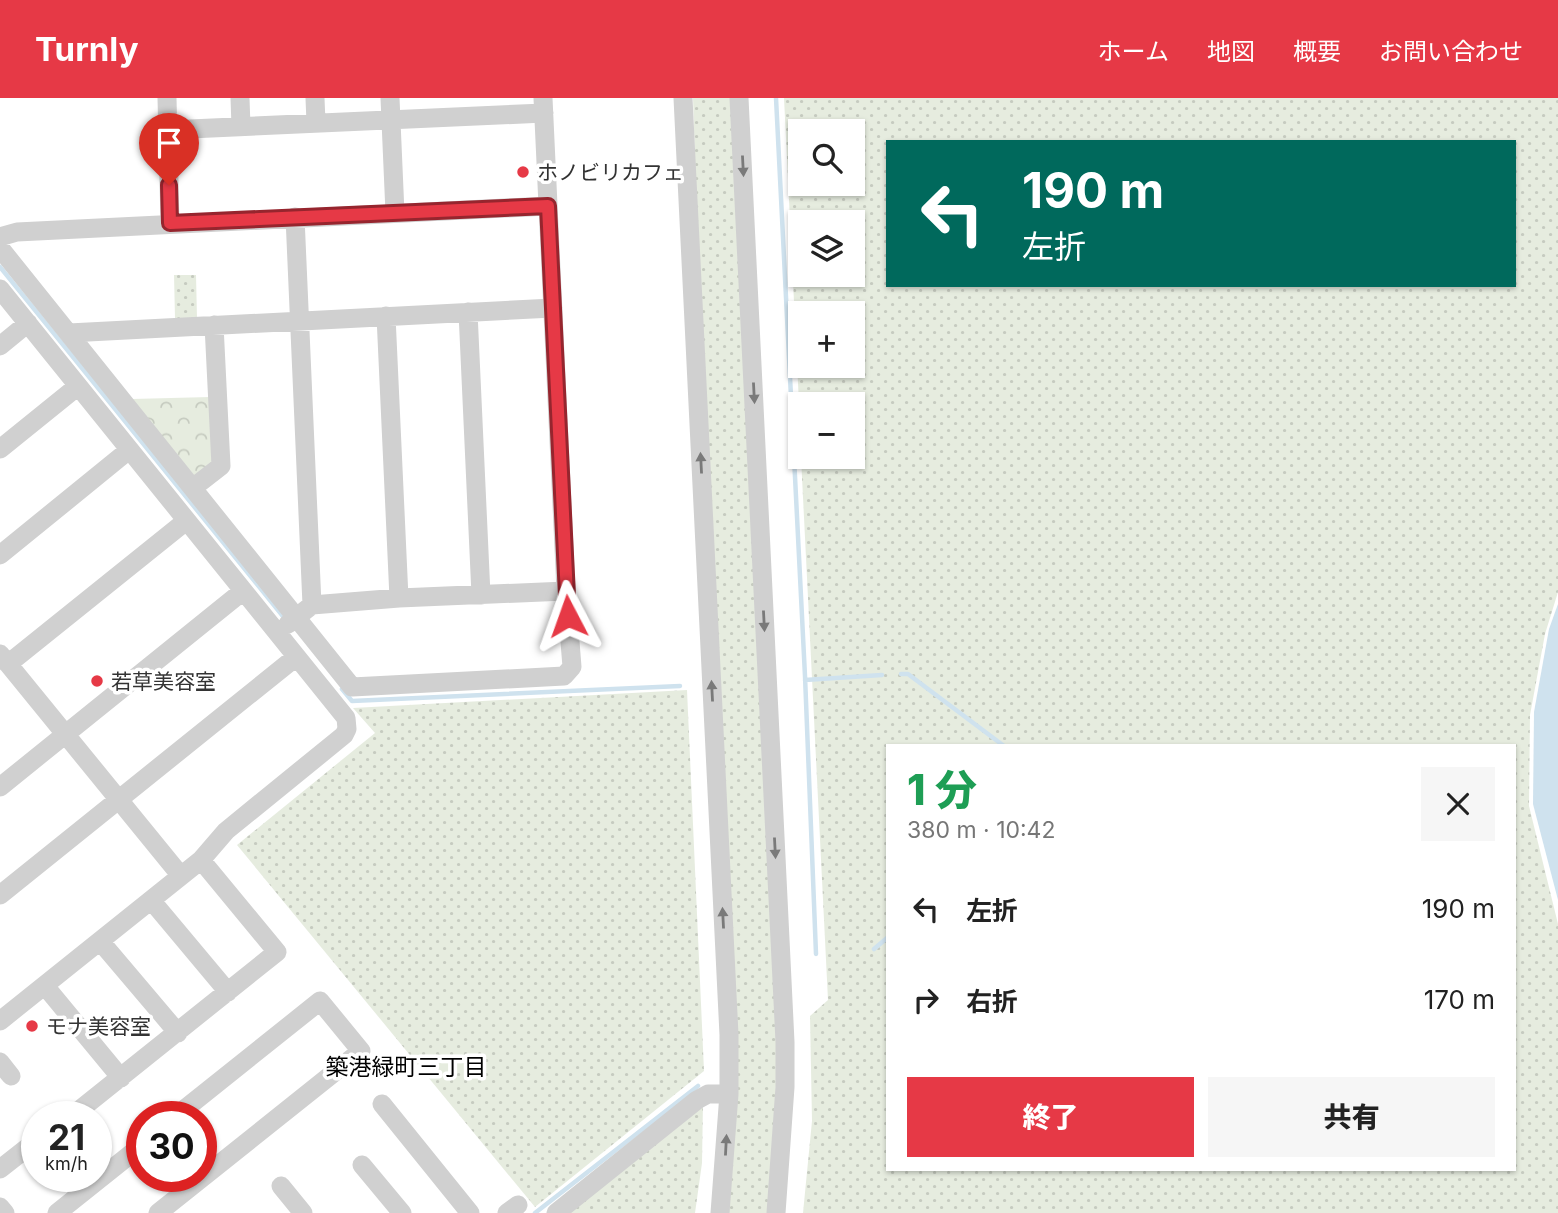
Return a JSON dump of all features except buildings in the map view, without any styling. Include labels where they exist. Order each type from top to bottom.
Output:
[{"type":"street","points":[[167,98],[170,223]]},
{"type":"street","points":[[240,98],[241,127]]},
{"type":"street","points":[[315,98],[316,123]]},
{"type":"street","points":[[390,98],[395,212]]},
{"type":"street","points":[[683,98],[728,1023],[729,1094],[720,1213]]},
{"type":"street","points":[[739,98],[785,1042],[785,1087],[776,1213]]},
{"type":"street","points":[[0,248],[194,487],[293,621],[352,687],[564,676],[572,667],[543,105],[466,107],[391,120],[168,130]]},
{"type":"street","points":[[0,237],[18,232],[170,223],[548,206]]},
{"type":"street","points":[[0,1021],[201,860],[226,831],[344,735],[347,729],[346,718],[296,657],[293,621],[299,319],[295,217]]},
{"type":"street","points":[[0,289],[243,591],[293,621],[399,598],[566,591]]},
{"type":"street","points":[[69,333],[299,319],[553,308]]},
{"type":"street","points":[[468,312],[481,595]]},
{"type":"street","points":[[386,316],[399,598]]},
{"type":"street","points":[[0,346],[28,323]]},
{"type":"street","points":[[194,487],[221,466],[214,325]]},
{"type":"street","points":[[0,449],[78,386]]},
{"type":"street","points":[[0,555],[129,450]]},
{"type":"street","points":[[181,876],[4,659],[187,521]]},
{"type":"street","points":[[0,787],[243,591]]},
{"type":"street","points":[[0,895],[296,657]]},
{"type":"street","points":[[91,1101],[277,952],[201,860]]},
{"type":"street","points":[[151,900],[228,992]]},
{"type":"street","points":[[100,941],[178,1033]]},
{"type":"street","points":[[44,986],[121,1078]]},
{"type":"street","points":[[195,1101],[320,1001],[361,1051],[217,1166]]},
{"type":"street","points":[[556,1213],[697,1100],[708,1094],[729,1094]]},
{"type":"street","points":[[382,1104],[470,1213]]},
{"type":"street","points":[[0,1169],[21,1153]]},
{"type":"street","points":[[57,1213],[126,1157]]},
{"type":"street","points":[[362,1165],[402,1213]]},
{"type":"street","points":[[281,1186],[303,1213]]},
{"type":"street","points":[[158,1213],[184,1192]]},
{"type":"street","points":[[0,1207],[5,1213]]},
{"type":"green space","points":[[693,98],[731,98],[777,1057],[768,1213],[728,1213]]},
{"type":"green space","points":[[784,98],[1558,98],[1558,592],[1545,634],[1530,715],[1529,806],[1558,924],[1558,1213],[803,1213],[812,1121],[810,1016],[828,1000],[802,469],[865,469],[865,392],[798,392],[798,378],[865,378],[865,301],[794,301],[793,287],[865,287],[865,210],[789,210],[789,196],[865,196],[865,119],[788,119],[788,180]]},
{"type":"green space","points":[[174,275],[196,275],[197,318],[175,318]]},
{"type":"green space","points":[[210,397],[214,464],[200,475],[193,475],[132,399]]},
{"type":"green space","points":[[687,690],[704,1071],[535,1207],[237,845],[375,733],[353,708]]},
{"type":"green space","points":[[703,1102],[702,1163],[695,1213],[568,1213]]},
{"type":"water","points":[[1558,604],[1558,900],[1533,804],[1534,712],[1549,629]]},
{"type":"waterway","points":[[776,98],[816,954]]},
{"type":"waterway","points":[[0,267],[286,620]]},
{"type":"waterway","points":[[901,674],[908,674],[1001,744]]},
{"type":"waterway","points":[[805,680],[882,675]]},
{"type":"waterway","points":[[342,689],[352,701],[680,686]]},
{"type":"waterway","points":[[874,949],[886,939]]},
{"type":"waterway","points":[[535,1213],[698,1086]]},
{"type":"place","name":"ホノビリカフェ","points":[[523,172]]},
{"type":"place","name":"若草美容室","points":[[97,681]]},
{"type":"place","name":"モナ美容室","points":[[32,1026]]},
{"type":"district","name":"築港緑町三丁目","points":[[406,1067]]},
{"type":"route","points":[[169,185],[170,223],[548,206],[568,616]]}]
